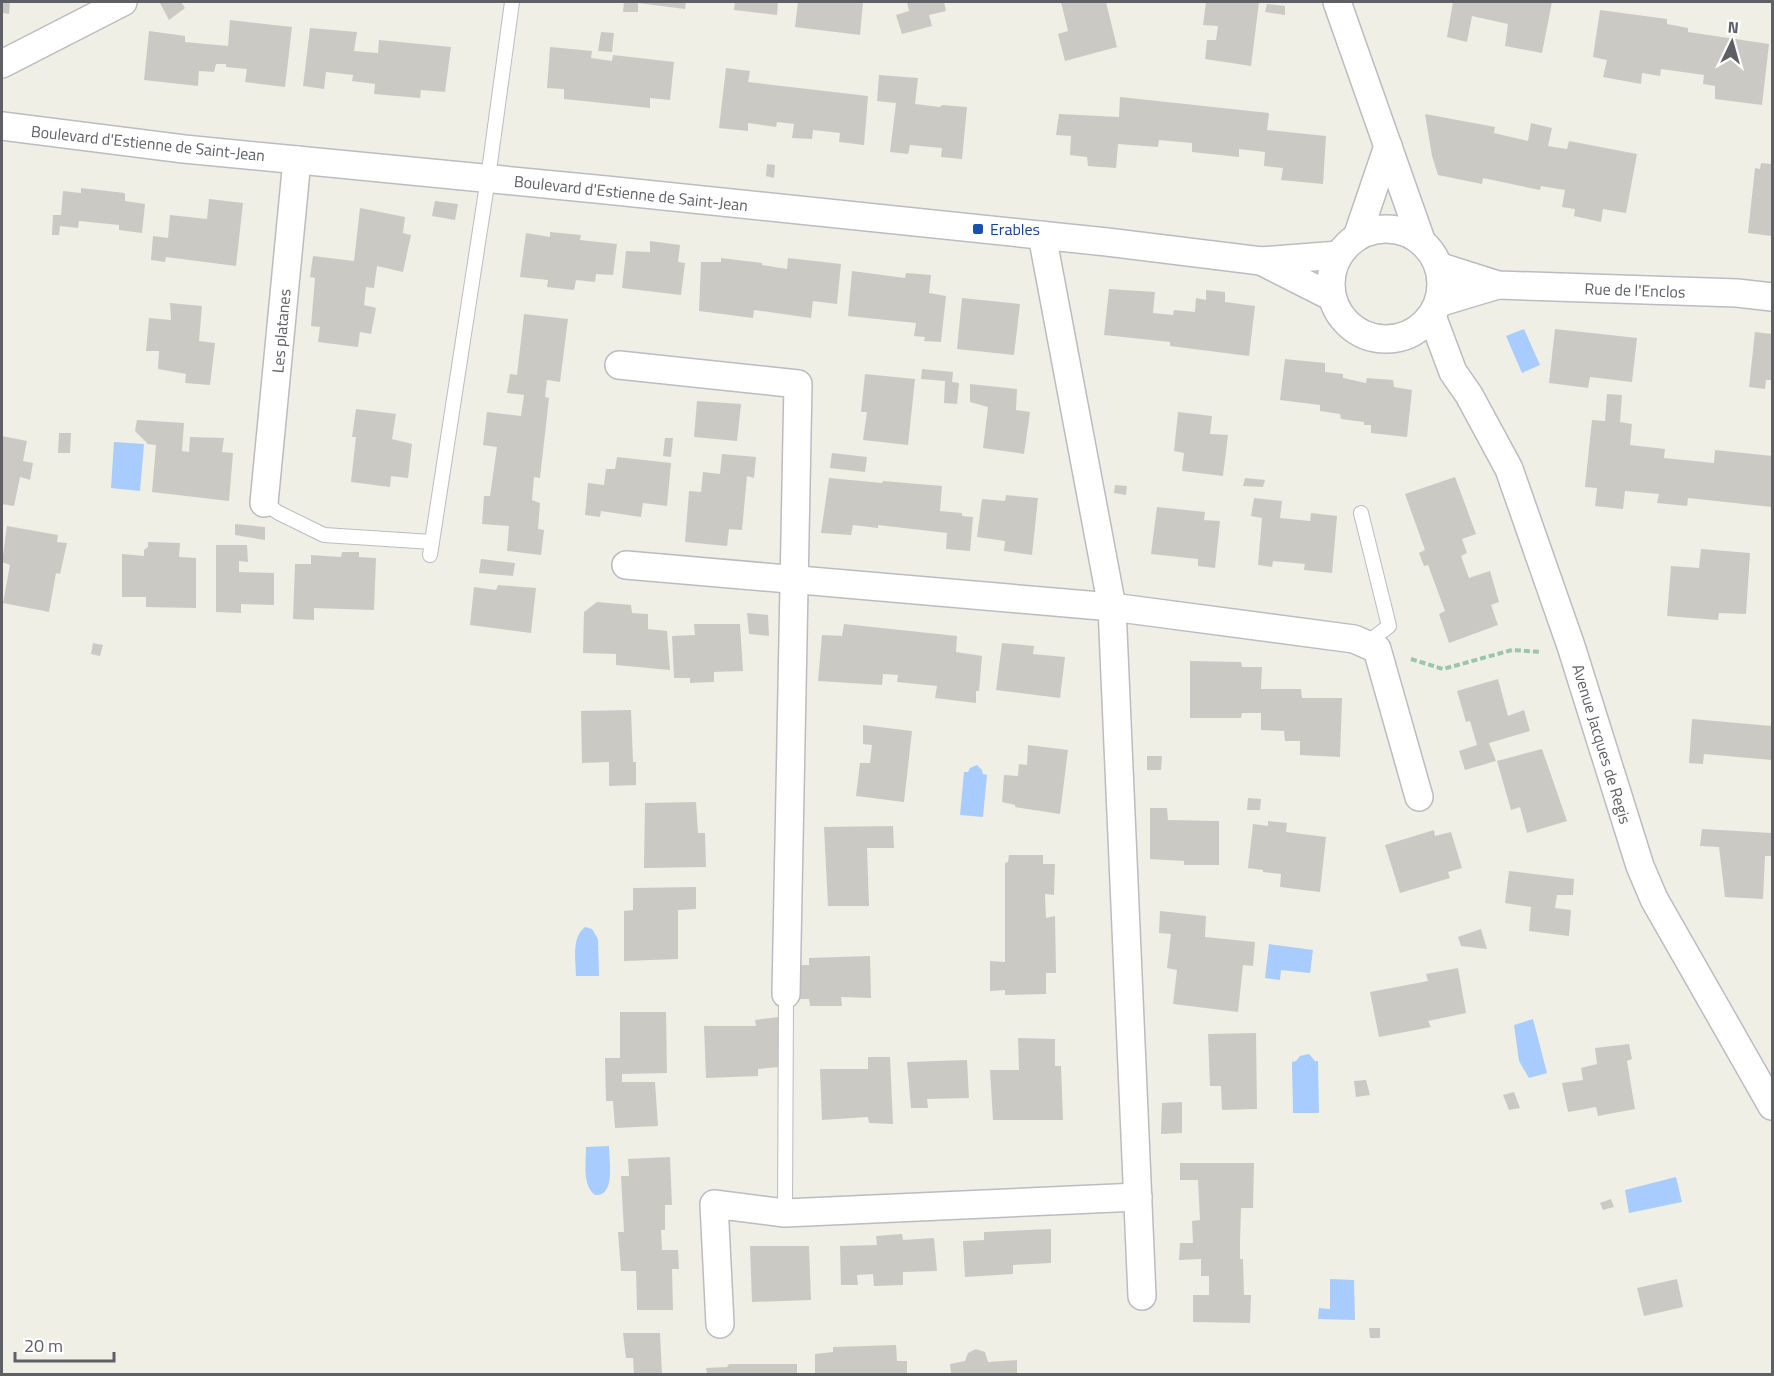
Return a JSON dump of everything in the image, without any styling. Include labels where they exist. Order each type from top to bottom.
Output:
[{"type":"street","points":[[2,64],[123,2]]},
{"type":"street","points":[[1337,2],[1420,240]]},
{"type":"street","name":"Boulevard d'Estienne de Saint-Jean","points":[[2,126],[184,149],[1042,235],[1261,261],[1348,246]]},
{"type":"street","points":[[1348,246],[1372,230],[1390,229],[1420,240],[1432,252],[1443,283],[1435,310],[1420,329],[1403,337],[1385,340],[1367,336],[1351,327],[1339,314],[1332,297],[1331,274],[1348,246],[1388,146]]},
{"type":"street","name":"Les platanes","points":[[264,502],[297,160]]},
{"type":"street","points":[[1042,235],[1112,607],[1142,1296]]},
{"type":"street","name":"Boulevard d'Estienne de Saint-Jean","points":[[1261,261],[1332,297]]},
{"type":"street","name":"Rue de l'Enclos","points":[[1438,266],[1498,285],[1737,293],[1773,297]]},
{"type":"street","name":"Rue de l'Enclos","points":[[1435,310],[1498,285]]},
{"type":"street","name":"Avenue Jacques de Regis","points":[[1435,310],[1453,372],[1469,395],[1509,469],[1571,646],[1640,867],[1654,899],[1773,1106]]},
{"type":"street","name":"Avenue Jacques de Regis","points":[[1403,337],[1453,372]]},
{"type":"street","points":[[619,365],[798,384],[786,994]]},
{"type":"street","points":[[626,565],[1112,607],[1354,639],[1372,646],[1419,797]]},
{"type":"street","points":[[720,1324],[714,1204],[785,1213],[1138,1197]]},
{"type":"lane","points":[[264,502],[279,513],[324,536],[431,548],[488,178],[512,2]]},
{"type":"lane","points":[[1361,513],[1389,626],[1372,646]]},
{"type":"lane","points":[[785,1213],[786,994]]},
{"type":"path","points":[[1372,646],[1443,669],[1512,650],[1542,652],[1571,646]]},
{"type":"water","points":[[1524,329],[1540,365],[1522,373],[1506,336]]},
{"type":"water","points":[[114,442],[144,444],[140,491],[111,488]]},
{"type":"water","points":[[977,765],[983,774],[987,775],[983,817],[960,815],[964,772],[968,772],[970,768]]},
{"type":"water","points":[[585,927],[592,929],[598,939],[599,976],[576,976],[576,943]]},
{"type":"water","points":[[1269,944],[1313,950],[1310,973],[1281,970],[1280,980],[1265,978]]},
{"type":"water","points":[[1533,1019],[1547,1073],[1529,1078],[1519,1061],[1514,1025]]},
{"type":"water","points":[[1309,1054],[1315,1061],[1318,1061],[1319,1113],[1293,1113],[1292,1062],[1300,1056]]},
{"type":"water","points":[[609,1146],[609,1184],[602,1194],[595,1195],[586,1179],[586,1147]]},
{"type":"water","points":[[1676,1177],[1682,1202],[1629,1213],[1625,1190]]},
{"type":"water","points":[[1330,1279],[1354,1280],[1355,1320],[1318,1319],[1319,1308],[1330,1309]]},
{"type":"building","points":[[2,2],[10,2],[9,14],[2,13]]},
{"type":"building","points":[[181,2],[185,8],[169,20],[160,3]]},
{"type":"building","points":[[624,2],[686,2],[685,9],[638,3],[638,12],[623,12]]},
{"type":"building","points":[[735,2],[778,2],[777,15],[734,10]]},
{"type":"building","points":[[798,2],[863,2],[860,35],[795,27]]},
{"type":"building","points":[[907,2],[944,2],[946,11],[929,15],[932,26],[902,34],[896,15],[909,11]]},
{"type":"building","points":[[1061,2],[1106,2],[1117,47],[1065,61],[1058,34],[1068,31]]},
{"type":"building","points":[[1206,2],[1259,2],[1251,66],[1205,59],[1207,40],[1216,40],[1218,26],[1203,25]]},
{"type":"building","points":[[1453,2],[1552,2],[1542,53],[1505,46],[1508,24],[1472,16],[1467,42],[1447,37]]},
{"type":"building","points":[[1267,4],[1285,6],[1285,15],[1265,12]]},
{"type":"building","points":[[1600,10],[1667,19],[1667,24],[1688,28],[1688,32],[1769,44],[1762,105],[1715,99],[1715,86],[1703,84],[1704,75],[1661,69],[1660,76],[1642,73],[1641,84],[1603,77],[1607,60],[1593,57]]},
{"type":"building","points":[[230,20],[292,27],[285,87],[245,82],[247,69],[226,67],[226,64],[216,64],[214,72],[199,71],[198,86],[144,80],[149,31],[185,36],[185,42],[228,46]]},
{"type":"building","points":[[310,28],[357,32],[354,51],[378,53],[379,40],[451,47],[445,92],[421,90],[420,98],[374,94],[375,84],[352,81],[353,75],[326,72],[324,89],[303,86]]},
{"type":"building","points":[[601,32],[614,33],[612,52],[598,51]]},
{"type":"building","points":[[550,47],[592,51],[591,58],[612,61],[613,55],[674,62],[670,100],[650,98],[650,108],[564,99],[564,89],[547,88]]},
{"type":"building","points":[[726,68],[750,71],[748,82],[868,96],[864,145],[839,142],[840,133],[813,130],[812,139],[792,138],[794,124],[777,122],[776,127],[748,123],[748,131],[719,128]]},
{"type":"building","points":[[879,75],[918,78],[915,104],[967,107],[962,159],[941,157],[942,148],[910,145],[908,154],[890,152],[896,103],[877,101]]},
{"type":"building","points":[[1120,97],[1269,113],[1267,130],[1326,136],[1323,184],[1281,180],[1283,168],[1264,166],[1265,152],[1239,149],[1239,157],[1192,152],[1192,143],[1159,140],[1158,147],[1118,144],[1116,168],[1088,166],[1087,157],[1070,155],[1071,136],[1056,135],[1059,114],[1119,117]]},
{"type":"building","points":[[1425,114],[1495,127],[1494,133],[1528,141],[1531,123],[1552,128],[1548,146],[1567,149],[1569,141],[1637,154],[1626,213],[1603,209],[1601,222],[1574,216],[1575,209],[1562,207],[1565,190],[1541,186],[1540,190],[1483,178],[1482,184],[1438,175],[1432,156]]},
{"type":"building","points":[[1761,163],[1772,164],[1772,236],[1748,233],[1755,168],[1760,169]]},
{"type":"building","points":[[767,164],[775,165],[774,178],[766,176]]},
{"type":"building","points":[[81,188],[125,193],[125,201],[145,204],[142,233],[119,230],[119,225],[79,221],[78,228],[60,226],[59,235],[52,235],[53,215],[61,215],[63,191],[81,193]]},
{"type":"building","points":[[209,199],[243,203],[236,266],[166,257],[165,262],[151,260],[153,236],[168,238],[170,215],[207,219]]},
{"type":"building","points":[[435,201],[458,204],[455,220],[432,216]]},
{"type":"building","points":[[360,208],[405,217],[403,233],[411,235],[403,272],[377,266],[374,288],[366,287],[364,305],[376,308],[371,334],[360,332],[358,347],[318,342],[320,327],[311,326],[315,278],[310,277],[313,256],[354,261]]},
{"type":"building","points":[[550,232],[581,235],[580,240],[617,244],[613,275],[596,274],[595,282],[576,280],[574,290],[547,287],[548,280],[520,277],[526,233],[550,237]]},
{"type":"building","points":[[650,241],[680,245],[678,262],[685,263],[681,295],[622,288],[626,251],[650,252]]},
{"type":"building","points":[[721,258],[762,263],[762,265],[787,269],[788,258],[841,264],[837,304],[813,301],[811,318],[754,310],[753,318],[699,311],[701,262],[721,262]]},
{"type":"building","points":[[852,271],[905,278],[906,273],[931,275],[929,293],[946,296],[941,342],[924,341],[925,337],[914,336],[916,323],[848,316]]},
{"type":"building","points":[[1109,289],[1155,292],[1153,313],[1173,315],[1174,310],[1195,312],[1196,298],[1206,300],[1206,290],[1225,292],[1225,302],[1255,306],[1249,356],[1170,346],[1170,342],[1104,335]]},
{"type":"building","points":[[962,298],[1020,304],[1014,355],[957,349]]},
{"type":"building","points":[[170,303],[202,306],[199,341],[215,343],[210,385],[185,383],[186,374],[158,369],[159,351],[146,351],[149,318],[171,320]]},
{"type":"building","points":[[524,314],[568,319],[560,382],[547,380],[545,397],[549,398],[540,478],[534,477],[532,500],[540,503],[538,529],[544,530],[541,555],[507,551],[509,526],[482,524],[484,496],[490,496],[497,447],[483,445],[487,412],[521,416],[524,395],[507,393],[510,374],[517,375]]},
{"type":"building","points":[[1555,329],[1637,338],[1632,382],[1590,377],[1588,388],[1549,383]]},
{"type":"building","points":[[1755,332],[1772,334],[1772,380],[1766,380],[1765,389],[1749,387]]},
{"type":"building","points":[[1285,359],[1325,363],[1325,372],[1343,374],[1343,378],[1366,383],[1367,378],[1393,380],[1394,387],[1412,390],[1407,437],[1371,433],[1371,425],[1341,419],[1340,414],[1320,411],[1320,405],[1280,400]]},
{"type":"building","points":[[922,369],[953,372],[952,382],[959,383],[957,404],[944,403],[945,381],[921,379]]},
{"type":"building","points":[[865,374],[915,379],[908,445],[863,440],[867,412],[861,412]]},
{"type":"building","points":[[970,384],[1017,389],[1016,410],[1030,412],[1024,454],[983,448],[988,407],[970,402]]},
{"type":"building","points":[[1607,394],[1622,395],[1620,422],[1632,424],[1630,445],[1665,449],[1664,458],[1714,463],[1715,450],[1772,456],[1772,507],[1688,498],[1687,506],[1657,503],[1659,494],[1625,491],[1623,509],[1595,506],[1597,488],[1585,487],[1592,420],[1605,421]]},
{"type":"building","points":[[697,401],[741,404],[737,441],[694,437]]},
{"type":"building","points":[[356,409],[396,414],[392,439],[412,444],[408,478],[391,476],[390,487],[351,482],[356,437],[352,437]]},
{"type":"building","points":[[1178,412],[1212,416],[1210,434],[1228,435],[1223,476],[1182,471],[1184,453],[1174,451]]},
{"type":"building","points":[[137,420],[184,423],[182,451],[189,452],[190,437],[224,438],[222,452],[233,453],[229,501],[152,492],[156,445],[148,444],[135,431]]},
{"type":"building","points":[[59,433],[71,433],[70,453],[58,453]]},
{"type":"building","points":[[2,436],[27,441],[23,461],[33,463],[30,480],[20,477],[14,506],[2,504]]},
{"type":"building","points":[[665,438],[673,438],[671,457],[663,456]]},
{"type":"building","points":[[832,453],[867,457],[865,472],[830,468]]},
{"type":"building","points":[[722,454],[756,457],[754,478],[747,476],[742,530],[729,529],[727,546],[685,542],[689,491],[701,492],[703,472],[720,474]]},
{"type":"building","points":[[617,457],[671,463],[667,506],[643,503],[641,517],[601,511],[600,517],[585,515],[588,483],[604,485],[606,469],[615,469]]},
{"type":"building","points":[[1455,477],[1476,534],[1462,539],[1467,553],[1461,556],[1469,578],[1490,571],[1499,602],[1491,605],[1498,625],[1449,643],[1439,614],[1445,611],[1428,565],[1424,566],[1419,553],[1425,550],[1405,494]]},
{"type":"building","points":[[829,478],[942,486],[940,511],[962,513],[962,516],[973,517],[970,551],[946,549],[947,533],[878,525],[878,528],[853,525],[851,535],[821,533]]},
{"type":"building","points":[[1245,478],[1265,480],[1263,487],[1243,486]]},
{"type":"building","points":[[1115,485],[1127,486],[1126,495],[1114,493]]},
{"type":"building","points":[[1006,495],[1038,498],[1032,555],[1004,551],[1005,541],[977,537],[982,499],[1005,501]]},
{"type":"building","points":[[1254,498],[1282,501],[1280,518],[1310,521],[1311,513],[1337,516],[1332,573],[1304,570],[1305,564],[1273,561],[1272,567],[1258,565],[1262,518],[1251,516]]},
{"type":"building","points":[[1157,507],[1205,512],[1204,520],[1220,521],[1215,568],[1198,566],[1198,559],[1151,554]]},
{"type":"building","points":[[235,524],[265,527],[265,540],[235,535]]},
{"type":"building","points":[[7,526],[58,535],[57,542],[67,543],[60,574],[56,573],[49,612],[3,603],[10,565],[2,562]]},
{"type":"building","points":[[148,542],[180,543],[179,557],[196,558],[196,608],[146,607],[146,597],[122,597],[122,554],[144,556]]},
{"type":"building","points":[[216,545],[247,545],[248,562],[239,561],[239,572],[274,573],[274,605],[241,604],[241,613],[216,612]]},
{"type":"building","points":[[1701,549],[1750,553],[1746,614],[1719,613],[1718,620],[1667,616],[1671,566],[1699,568]]},
{"type":"building","points":[[342,552],[359,552],[359,557],[376,558],[374,610],[314,608],[314,620],[293,619],[295,564],[311,564],[311,555],[341,557]]},
{"type":"building","points":[[481,559],[515,563],[513,576],[479,573]]},
{"type":"building","points":[[498,585],[536,588],[531,633],[470,625],[474,587],[496,590]]},
{"type":"building","points":[[597,602],[631,605],[632,613],[648,614],[648,629],[667,631],[670,670],[616,665],[616,654],[583,653],[584,612]]},
{"type":"building","points":[[747,613],[768,615],[769,636],[749,634]]},
{"type":"building","points":[[694,624],[740,624],[743,671],[714,672],[714,682],[690,683],[690,678],[674,678],[672,636],[695,635]]},
{"type":"building","points":[[844,624],[957,636],[956,652],[982,656],[976,703],[935,698],[937,686],[897,682],[898,675],[883,674],[882,685],[818,681],[822,635],[842,636]]},
{"type":"building","points":[[93,643],[103,645],[100,656],[91,654]]},
{"type":"building","points":[[1002,643],[1034,646],[1033,654],[1065,657],[1060,698],[996,690]]},
{"type":"building","points":[[1190,661],[1241,662],[1242,667],[1262,667],[1261,689],[1301,689],[1302,698],[1342,698],[1340,757],[1300,755],[1300,741],[1285,741],[1284,731],[1261,730],[1261,713],[1242,713],[1241,718],[1190,718]]},
{"type":"building","points":[[1498,679],[1508,716],[1524,710],[1530,731],[1489,743],[1496,761],[1465,770],[1459,751],[1477,745],[1470,721],[1466,722],[1457,691]]},
{"type":"building","points":[[631,710],[636,785],[609,786],[609,762],[582,763],[581,711]]},
{"type":"building","points":[[1692,719],[1772,726],[1772,760],[1704,754],[1703,764],[1689,763]]},
{"type":"building","points":[[863,725],[912,731],[904,802],[856,796],[860,763],[870,763],[872,745],[863,744]]},
{"type":"building","points":[[1028,745],[1068,750],[1060,814],[1015,807],[1015,805],[1002,802],[1004,775],[1018,776],[1019,764],[1027,765]]},
{"type":"building","points":[[1542,749],[1567,821],[1527,833],[1520,807],[1511,810],[1497,761]]},
{"type":"building","points":[[1147,756],[1162,756],[1161,770],[1147,770]]},
{"type":"building","points":[[1248,798],[1261,799],[1260,810],[1247,810]]},
{"type":"building","points":[[696,802],[698,833],[705,833],[706,867],[644,868],[645,803]]},
{"type":"building","points":[[1150,808],[1167,808],[1168,820],[1219,821],[1219,865],[1184,865],[1184,861],[1150,859]]},
{"type":"building","points":[[1268,821],[1287,823],[1286,832],[1326,837],[1320,892],[1280,887],[1281,874],[1248,868],[1253,824],[1268,826]]},
{"type":"building","points":[[893,826],[894,848],[867,848],[869,906],[828,906],[824,827]]},
{"type":"building","points":[[1702,829],[1772,833],[1772,856],[1765,856],[1763,899],[1725,897],[1719,847],[1700,846]]},
{"type":"building","points":[[1434,830],[1435,836],[1451,832],[1462,868],[1448,872],[1450,878],[1400,893],[1385,845]]},
{"type":"building","points":[[1009,855],[1043,855],[1043,864],[1055,864],[1054,895],[1045,894],[1046,918],[1055,916],[1056,973],[1046,973],[1046,994],[1005,995],[1005,990],[990,991],[990,961],[1005,962],[1005,863],[1008,862]]},
{"type":"building","points":[[1509,871],[1574,879],[1573,895],[1557,895],[1555,908],[1571,910],[1569,936],[1529,931],[1531,907],[1505,903]]},
{"type":"building","points":[[696,887],[696,909],[678,910],[678,959],[624,961],[624,911],[633,910],[633,888]]},
{"type":"building","points":[[1160,911],[1206,916],[1205,937],[1255,942],[1253,966],[1243,965],[1238,1012],[1173,1004],[1177,970],[1167,968],[1171,934],[1159,933]]},
{"type":"building","points":[[1481,929],[1487,949],[1461,946],[1458,937]]},
{"type":"building","points":[[870,956],[871,998],[841,997],[842,1006],[810,1006],[809,999],[790,999],[789,965],[809,965],[809,958]]},
{"type":"building","points":[[1458,968],[1466,1013],[1428,1021],[1431,1027],[1379,1037],[1370,992],[1428,981],[1426,974]]},
{"type":"building","points":[[620,1012],[666,1012],[667,1073],[622,1074],[622,1082],[655,1082],[658,1126],[615,1128],[613,1101],[606,1101],[605,1058],[620,1058]]},
{"type":"building","points":[[778,1017],[779,1067],[758,1069],[758,1076],[706,1078],[704,1026],[756,1026],[755,1020]]},
{"type":"building","points":[[1256,1033],[1257,1109],[1222,1110],[1221,1086],[1210,1086],[1208,1034]]},
{"type":"building","points":[[1018,1038],[1055,1039],[1055,1066],[1061,1066],[1063,1120],[993,1120],[990,1070],[1019,1070]]},
{"type":"building","points":[[1629,1044],[1632,1059],[1627,1061],[1635,1109],[1598,1116],[1596,1107],[1568,1112],[1562,1083],[1583,1080],[1581,1068],[1597,1064],[1595,1048]]},
{"type":"building","points":[[868,1057],[890,1057],[893,1124],[869,1123],[868,1117],[822,1120],[820,1069],[868,1069]]},
{"type":"building","points":[[967,1060],[969,1098],[927,1099],[928,1108],[911,1108],[907,1062]]},
{"type":"building","points":[[1366,1080],[1370,1095],[1356,1097],[1354,1081]]},
{"type":"building","points":[[1514,1092],[1520,1108],[1509,1110],[1503,1095]]},
{"type":"building","points":[[1182,1102],[1182,1133],[1161,1134],[1162,1103]]},
{"type":"building","points":[[670,1157],[672,1205],[665,1205],[665,1230],[661,1230],[662,1250],[678,1250],[679,1269],[672,1269],[673,1310],[637,1310],[636,1271],[621,1271],[618,1232],[624,1232],[621,1176],[629,1176],[628,1159]]},
{"type":"building","points":[[1180,1163],[1254,1163],[1253,1208],[1241,1208],[1240,1242],[1244,1295],[1251,1295],[1250,1323],[1193,1322],[1193,1295],[1209,1295],[1209,1276],[1201,1276],[1201,1259],[1179,1260],[1180,1243],[1193,1243],[1192,1221],[1200,1220],[1198,1180],[1180,1180]]},
{"type":"building","points":[[1611,1199],[1614,1207],[1603,1210],[1600,1203]]},
{"type":"building","points":[[1051,1229],[1051,1263],[1013,1265],[1013,1274],[965,1277],[963,1241],[984,1240],[984,1232]]},
{"type":"building","points":[[902,1234],[903,1240],[934,1238],[937,1271],[903,1272],[903,1285],[874,1286],[873,1274],[857,1275],[858,1285],[841,1285],[840,1246],[877,1245],[876,1236]]},
{"type":"building","points":[[750,1246],[809,1246],[811,1300],[752,1302]]},
{"type":"building","points":[[1677,1279],[1683,1307],[1644,1316],[1637,1288]]},
{"type":"building","points":[[1369,1328],[1380,1328],[1380,1338],[1370,1338]]},
{"type":"building","points":[[623,1333],[660,1333],[662,1374],[634,1374],[633,1358],[626,1358]]},
{"type":"building","points":[[896,1345],[897,1361],[907,1361],[907,1374],[815,1374],[815,1354],[833,1352],[833,1347]]},
{"type":"building","points":[[976,1349],[985,1352],[988,1362],[1017,1360],[1017,1374],[951,1374],[950,1364],[965,1361],[968,1353]]},
{"type":"building","points":[[729,1364],[797,1364],[797,1374],[707,1374],[706,1368],[727,1367]]},
{"type":"place","name":"Erables","points":[[978,229]]}]
